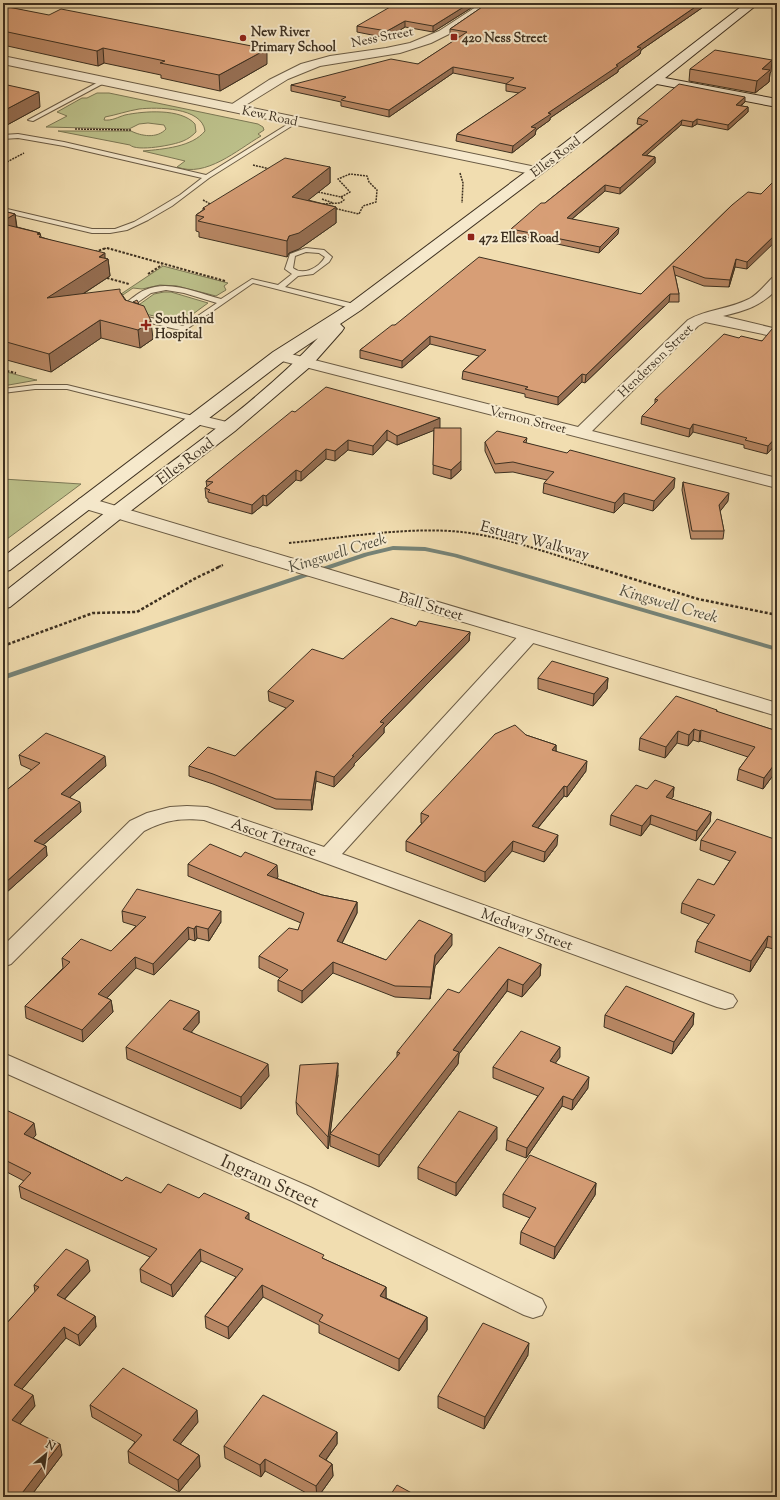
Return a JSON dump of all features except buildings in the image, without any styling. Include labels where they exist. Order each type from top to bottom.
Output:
[{"type":"main road","name":"Elles Road","points":[[3,566],[194,419],[279,356],[355,307],[536,171],[753,3]]},
{"type":"main road","name":"Kew Road","points":[[3,60],[536,171]]},
{"type":"main road","points":[[654,80],[777,103]]},
{"type":"main road","name":"Elles Road","points":[[3,602],[117,512],[229,427],[305,362],[355,307]]},
{"type":"main road","name":"Ball Street","points":[[86,502],[777,710]]},
{"type":"street","name":"Ness Street","points":[[232,108],[287,75],[316,63],[404,48],[426,41],[443,33],[489,3]]},
{"type":"street","name":"Henderson Street","points":[[582,432],[681,333],[693,323],[704,316],[727,311],[754,302],[761,298],[777,281]]},
{"type":"street","points":[[704,316],[777,333]]},
{"type":"street","name":"Vernon Street","points":[[279,356],[582,432],[777,483]]},
{"type":"street","points":[[194,419],[229,427]]},
{"type":"street","name":"Ascot Terrace","points":[[3,958],[137,826],[170,812],[207,814],[328,856],[529,636]]},
{"type":"street","name":"Medway Street","points":[[328,856],[725,1001]]},
{"type":"street","name":"Ingram Street","points":[[3,1062],[301,1194],[533,1307]]},
{"type":"lane","points":[[31,120],[104,81]]},
{"type":"lane","points":[[3,210],[84,230],[106,232],[118,230],[140,222],[203,182],[207,177],[296,121]]},
{"type":"lane","points":[[3,136],[18,136],[64,144],[207,177]]},
{"type":"lane","points":[[280,288],[296,274],[311,274],[329,257],[321,251],[299,251],[292,255],[289,269],[296,274]]},
{"type":"lane","points":[[222,302],[175,289],[160,289],[146,292],[127,306],[127,309],[130,314],[137,317],[184,329],[252,281],[355,307]]},
{"type":"lane","points":[[3,391],[48,386],[67,387],[194,419]]},
{"type":"path","points":[[70,129],[132,130]]},
{"type":"path","points":[[7,162],[30,149]]},
{"type":"path","points":[[249,165],[271,169]]},
{"type":"path","points":[[460,172],[463,184],[461,199]]},
{"type":"path","points":[[323,204],[359,214],[363,206],[376,202],[377,190],[369,182],[367,176],[350,174],[338,179],[350,192],[340,197]]},
{"type":"path","points":[[317,205],[344,201],[340,197],[318,192]]},
{"type":"path","points":[[202,197],[205,202],[214,206]]},
{"type":"path","points":[[322,199],[334,203]]},
{"type":"path","points":[[98,246],[228,281]]},
{"type":"path","points":[[91,254],[106,248]]},
{"type":"path","points":[[107,278],[132,284]]},
{"type":"path","name":"Estuary Walkway","points":[[282,544],[417,530],[451,531],[479,535],[515,544],[698,599],[777,615]]},
{"type":"path","points":[[3,646],[93,613],[137,612],[194,579],[217,568]]},
{"type":"green space","points":[[97,93],[109,93],[258,124],[263,127],[264,130],[258,134],[261,136],[221,161],[199,169],[188,169],[177,167],[185,161],[143,151],[185,144],[193,141],[205,131],[202,123],[196,117],[178,110],[147,108],[105,117],[104,120],[110,120],[125,115],[162,112],[181,115],[195,124],[196,132],[188,138],[178,143],[164,146],[140,148],[58,131],[131,131],[149,136],[162,132],[166,129],[164,125],[148,123],[139,124],[129,129],[46,127],[67,116],[57,112],[82,98],[87,98]]},
{"type":"green space","points":[[163,266],[228,283],[224,286],[226,290],[216,296],[177,286],[160,285],[142,289],[133,288],[117,299],[112,300]]},
{"type":"green space","points":[[171,292],[208,303],[182,322],[145,314],[139,307],[140,304],[154,294]]},
{"type":"green space","points":[[3,371],[36,380],[37,380],[3,386]]},
{"type":"green space","points":[[3,479],[81,484],[3,542]]},
{"type":"waterway","name":"Kingswell Creek","points":[[3,678],[366,554],[393,548],[425,549],[455,555],[777,649]]},
{"type":"place","name":"420 Ness Street","points":[[454,37]]},
{"type":"place","name":"New River Primary School","points":[[243,38]]},
{"type":"place","name":"472 Elles Road","points":[[471,237]]},
{"type":"place","name":"Southland Hospital","points":[[146,325]]}]
